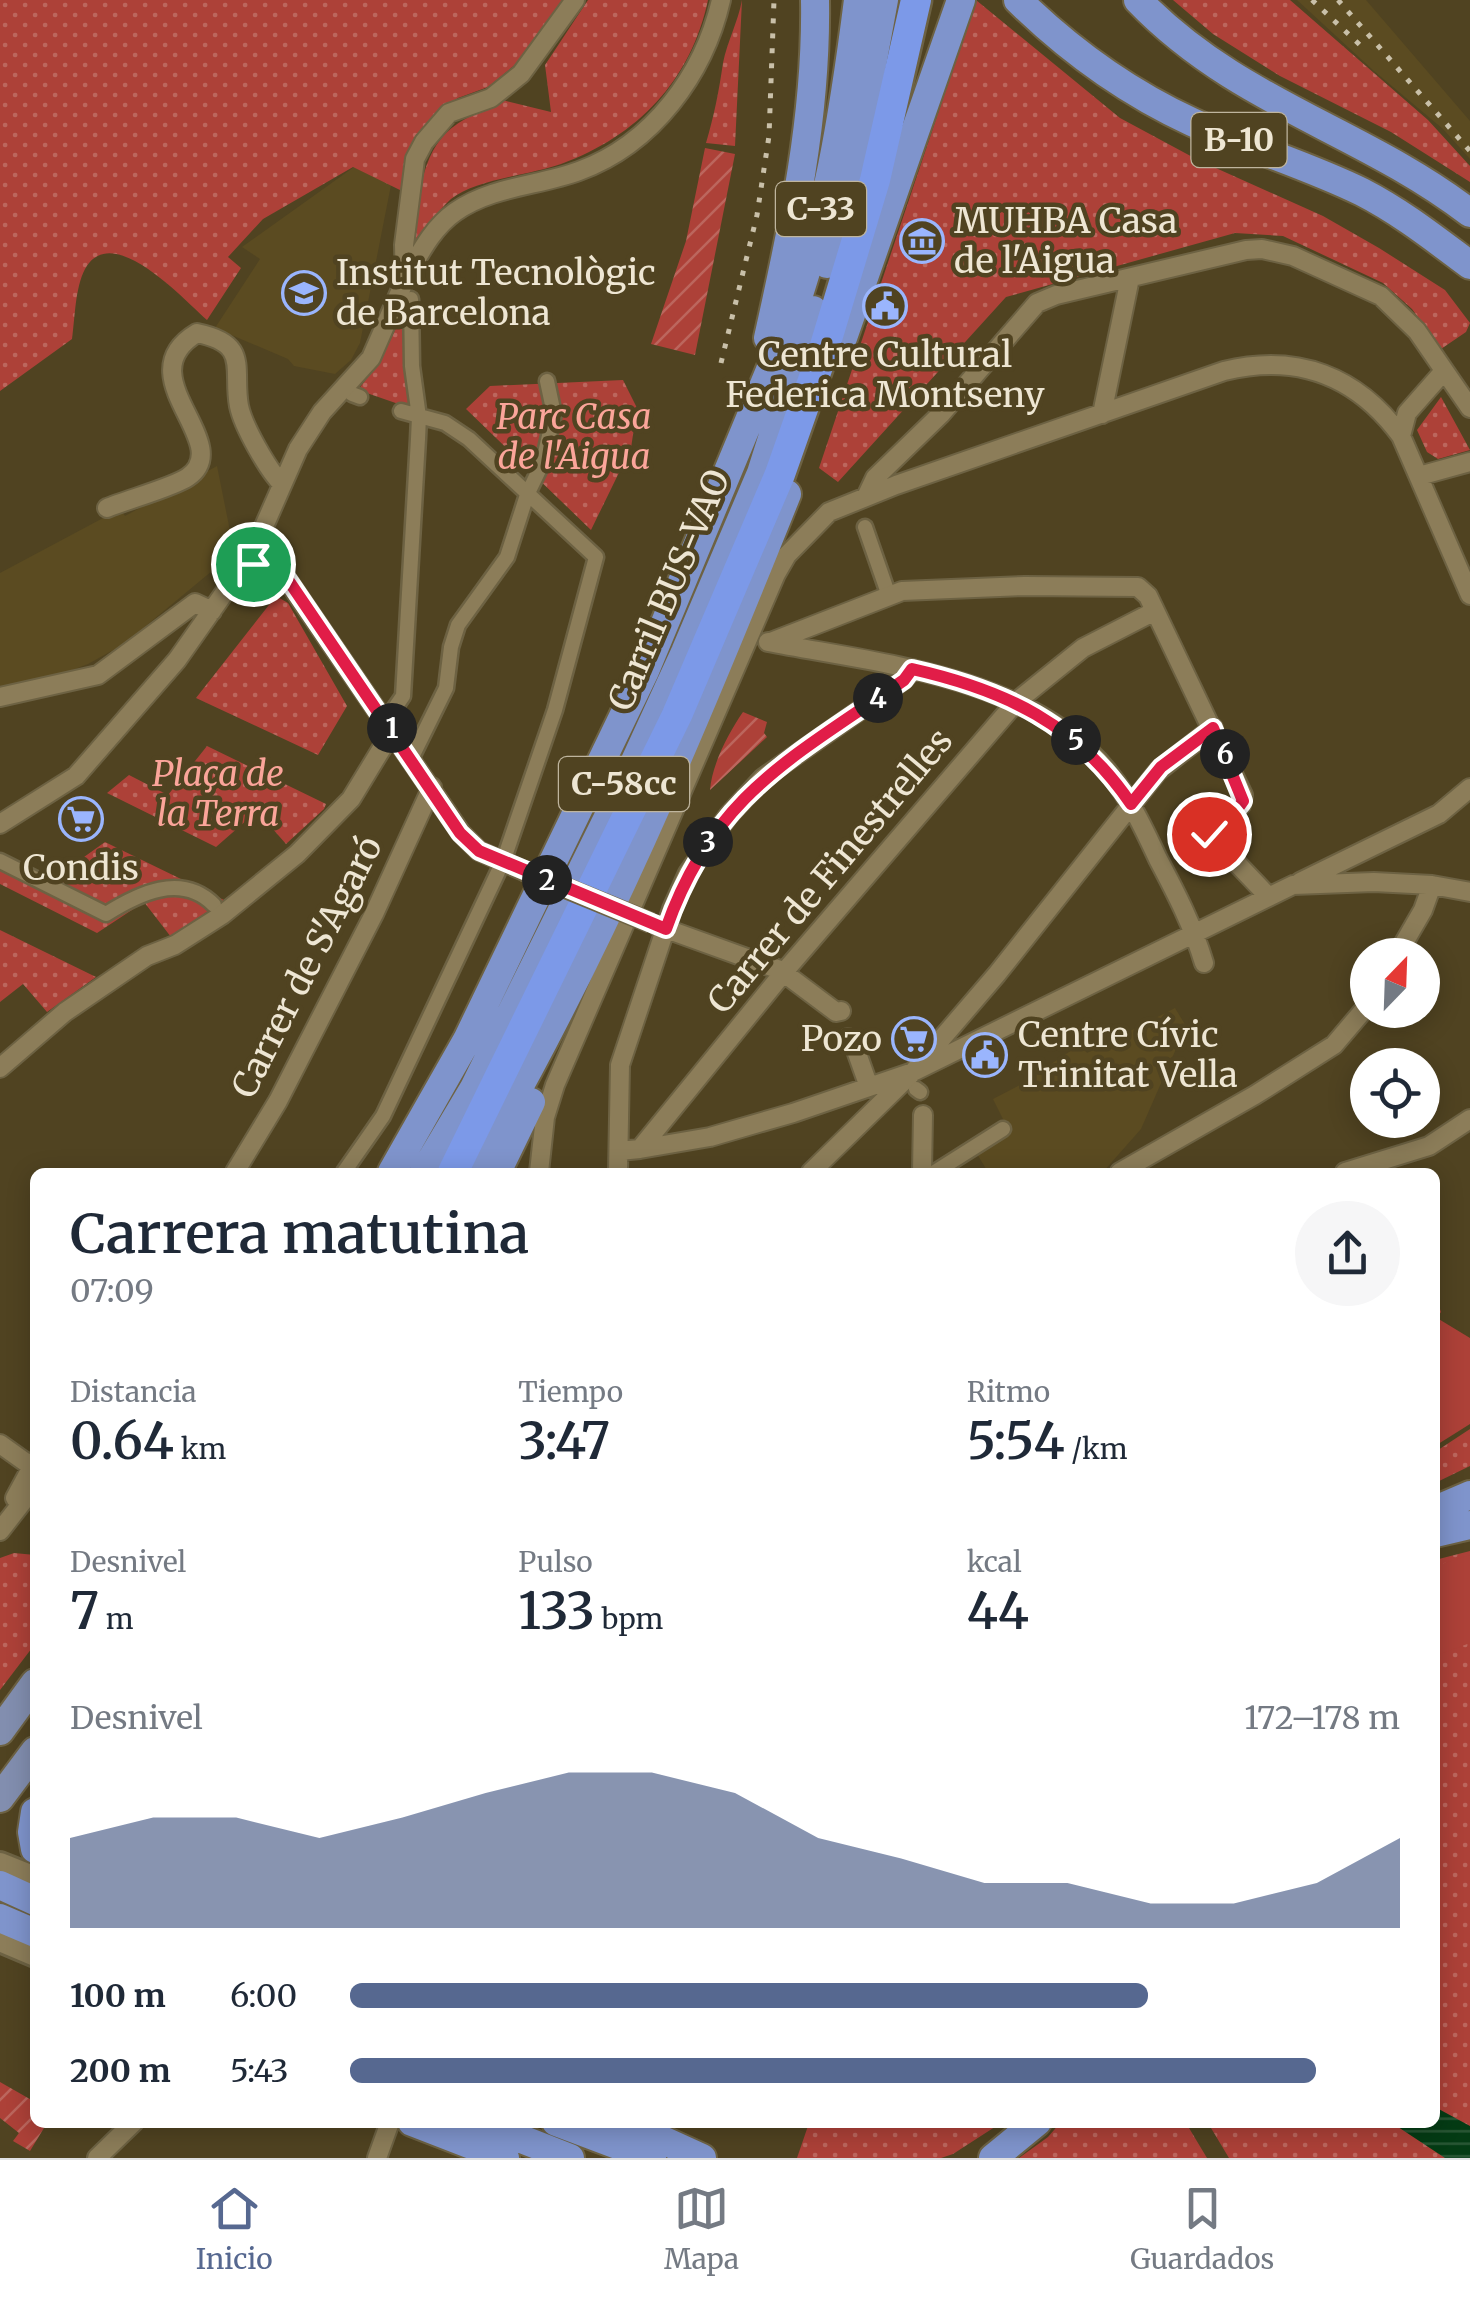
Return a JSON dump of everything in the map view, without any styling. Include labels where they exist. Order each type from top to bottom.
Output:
[{"type":"highway","points":[[394,1168],[468,1040],[645,670],[714,511],[752,408],[803,168],[814,69],[815,0]]},
{"type":"highway","name":"C-33","points":[[752,408],[787,329],[804,278],[834,148],[858,0]]},
{"type":"highway","name":"Carril BUS-VAO","points":[[426,1168],[474,1088],[624,785],[760,473],[839,218],[884,0]]},
{"type":"highway","points":[[851,261],[898,0]]},
{"type":"highway","points":[[748,591],[780,474],[851,261],[889,126],[916,0]]},
{"type":"highway","points":[[474,1168],[598,933],[651,820],[748,591],[810,431],[961,0]]},
{"type":"highway","name":"B-10","points":[[1018,0],[1090,63],[1144,97],[1197,124],[1311,168],[1365,194],[1415,224],[1470,265]]},
{"type":"highway","points":[[1138,0],[1178,38],[1235,80],[1405,170],[1470,214]]},
{"type":"highway","points":[[455,1168],[677,714],[780,474]]},
{"type":"highway","points":[[499,1168],[566,1023],[598,933]]},
{"type":"highway","points":[[1440,1508],[1470,1495]]},
{"type":"highway","points":[[1440,1532],[1470,1525]]},
{"type":"highway","points":[[1440,1545],[1470,1538]]},
{"type":"highway","points":[[0,1885],[30,1898]]},
{"type":"highway","points":[[0,1918],[30,1931]]},
{"type":"highway","points":[[428,2128],[505,2158]]},
{"type":"highway","points":[[493,2128],[570,2158]]},
{"type":"highway","points":[[572,2128],[652,2158]]},
{"type":"highway","points":[[636,2128],[702,2158]]},
{"type":"highway","points":[[992,2158],[1030,2128]]},
{"type":"main road","points":[[0,1731],[30,1690]]},
{"type":"main road","points":[[0,1798],[30,1758]]},
{"type":"street","points":[[405,280],[404,245],[415,159],[424,142],[449,113],[491,98],[521,74],[540,53],[574,0]]},
{"type":"street","points":[[0,824],[76,776],[266,548],[258,540],[298,449],[322,412],[371,358],[405,280],[428,241],[456,211],[511,188],[578,172],[601,162],[652,124],[696,70],[721,0]]},
{"type":"street","points":[[891,477],[1037,303],[1056,295],[1246,250],[1276,251],[1381,296],[1406,318],[1470,408]]},
{"type":"street","points":[[1102,414],[1130,278]]},
{"type":"street","points":[[394,709],[403,696],[419,417],[412,366],[411,299]]},
{"type":"street","points":[[107,508],[188,477],[200,462],[201,448],[171,370],[176,352],[197,334],[226,344],[237,360],[240,408],[272,474],[282,484]]},
{"type":"street","points":[[539,1168],[545,1117],[555,1085],[781,563],[820,518],[866,497],[875,478],[891,477],[1102,414],[1224,371],[1264,364],[1288,365],[1326,376],[1358,392],[1389,420],[1401,436],[1470,595]]},
{"type":"street","points":[[1401,436],[1407,413],[1444,371]]},
{"type":"street","points":[[411,759],[446,688],[450,647],[458,625],[507,557],[544,462],[554,414],[546,380]]},
{"type":"street","points":[[347,1168],[383,1116],[502,862],[555,710],[596,557],[468,439],[445,423],[400,410]]},
{"type":"street","points":[[1419,476],[1470,462]]},
{"type":"street","points":[[865,527],[889,596]]},
{"type":"street","points":[[254,561],[280,568],[394,730],[460,833],[479,851],[658,926],[784,972],[838,1011]]},
{"type":"street","points":[[772,642],[889,596],[920,589],[1125,584],[1138,587],[1152,604],[1213,728],[1243,801],[1238,809],[1212,824],[1209,834],[1268,896]]},
{"type":"street","points":[[0,697],[98,675],[195,603],[212,611]]},
{"type":"street","name":"Carrer de Finestrelles","points":[[640,1149],[784,972],[1016,702],[1083,648],[1152,604]]},
{"type":"street","points":[[748,640],[912,669],[1016,702],[1054,724],[1086,748],[1131,804],[1195,931],[1204,963]]},
{"type":"street","points":[[618,1168],[618,1074],[658,926],[688,873],[742,799],[772,771],[904,680],[912,669]]},
{"type":"street","points":[[917,1086],[997,974],[1161,767],[1213,728]]},
{"type":"street","points":[[0,1068],[65,1012],[146,956],[175,945],[222,916],[297,854],[351,799],[394,730]]},
{"type":"street","name":"Carrer de S'Agaró","points":[[237,1168],[278,1101],[374,914],[432,787]]},
{"type":"street","points":[[816,1168],[917,1086],[1195,931],[1439,814],[1470,788]]},
{"type":"street","points":[[1371,847],[1363,868],[1374,882]]},
{"type":"street","points":[[0,861],[106,914],[135,896],[168,886],[214,905]]},
{"type":"street","points":[[1293,885],[1374,882],[1432,885],[1470,892]]},
{"type":"street","points":[[1407,938],[1432,885]]},
{"type":"street","points":[[1127,1168],[1255,1096],[1334,1045],[1350,1026]]},
{"type":"street","points":[[851,1039],[869,1087]]},
{"type":"street","points":[[618,1150],[710,1137],[869,1087],[917,1086]]},
{"type":"street","points":[[922,1168],[924,1117]]},
{"type":"street","points":[[1358,1168],[1430,1146],[1470,1119]]},
{"type":"street","points":[[942,1168],[1003,1129]]},
{"type":"street","points":[[0,1444],[30,1463]]},
{"type":"street","points":[[15,1498],[30,1472]]},
{"type":"street","points":[[0,1513],[30,1489]]},
{"type":"street","points":[[0,1531],[30,1492]]},
{"type":"street","points":[[0,1864],[30,1876]]},
{"type":"street","points":[[0,1940],[30,1953]]},
{"type":"street","points":[[98,2158],[129,2128]]},
{"type":"street","points":[[377,2158],[388,2128]]},
{"type":"shaded area","points":[[1297,0],[1366,0],[1470,121],[1470,159],[1443,129]]},
{"type":"shaded area","name":"Institut Tecnològic de Barcelona","points":[[354,167],[391,185],[360,343],[351,360],[335,374],[294,366],[288,359],[215,328],[260,259],[242,247]]},
{"type":"shaded area","points":[[217,466],[231,536],[212,571],[124,644],[88,664],[41,682],[0,689],[0,573],[120,509],[125,516]]},
{"type":"shaded area","points":[[1175,1008],[1186,1026],[1141,1129],[1107,1168],[986,1168],[977,1154],[1010,1133],[993,1099],[1081,1044],[1087,1053]]},
{"type":"shaded area","points":[[1440,2110],[1470,2126],[1470,2158],[1445,2158],[1400,2128],[1440,2128]]},
{"type":"green space","points":[[0,0],[565,0],[533,50],[488,87],[458,98],[437,113],[416,135],[402,191],[353,167],[263,219],[228,257],[241,268],[207,320],[165,282],[129,258],[112,253],[97,256],[82,277],[72,339],[0,391]]},
{"type":"green space","points":[[588,0],[708,0],[689,55],[674,80],[637,121],[614,138],[561,164],[461,192],[440,210],[412,248],[421,187],[437,144],[458,123],[502,100],[551,112],[545,65]]},
{"type":"green space","points":[[742,0],[735,146],[706,143],[725,55]]},
{"type":"green space","points":[[976,0],[1120,118],[1198,160],[1323,216],[1445,290],[1470,323],[1466,332],[1441,349],[1412,309],[1383,283],[1283,236],[1235,233],[1006,297],[838,482],[819,468]]},
{"type":"green space","points":[[1173,0],[1290,0],[1428,120],[1470,166],[1470,182],[1391,132],[1280,76],[1213,34]]},
{"type":"green space","points":[[705,148],[735,154],[695,355],[651,344],[686,241]]},
{"type":"green space","name":"Parc Casa de l'Aigua","points":[[402,315],[413,409],[358,390],[382,358]]},
{"type":"green space","name":"Parc Casa de l'Aigua","points":[[623,380],[637,408],[631,448],[591,530],[466,409],[490,386]]},
{"type":"green space","points":[[1441,397],[1470,450],[1438,459],[1427,452],[1417,430]]},
{"type":"green space","name":"Plaça de la Terra","points":[[276,596],[288,603],[347,706],[318,755],[196,698]]},
{"type":"green space","points":[[743,712],[767,722],[767,737],[710,790],[722,749]]},
{"type":"green space","name":"Plaça de la Terra","points":[[207,746],[326,804],[324,809],[286,844],[257,811],[216,847],[107,793],[129,775],[168,795]]},
{"type":"green space","points":[[105,842],[224,900],[171,937],[144,902],[97,933],[0,884],[0,858],[49,882]]},
{"type":"green space","points":[[0,930],[96,977],[47,1012],[23,984],[0,1002]]},
{"type":"green space","points":[[1440,1320],[1470,1338],[1470,1424],[1440,1443]]},
{"type":"green space","points":[[1470,1429],[1470,1466],[1440,1481],[1440,1449]]},
{"type":"green space","points":[[1470,1551],[1470,2158],[1229,2158],[1211,2128],[1440,2128],[1440,1559]]},
{"type":"green space","points":[[14,1553],[30,1555],[30,1651],[0,1690],[0,1558]]},
{"type":"green space","points":[[1470,1555],[1470,1643],[1440,1654],[1440,1564]]},
{"type":"green space","points":[[0,2082],[30,2099],[30,2128],[44,2128],[30,2151],[13,2141],[19,2133],[0,2118]]},
{"type":"green space","points":[[807,2128],[993,2128],[941,2158],[797,2158]]},
{"type":"green space","points":[[1056,2128],[1189,2128],[1207,2158],[1019,2158]]},
{"type":"railway","points":[[721,363],[757,215],[769,136],[774,0]]},
{"type":"railway","points":[[1312,0],[1360,45]]},
{"type":"railway","points":[[1338,0],[1470,151]]},
{"type":"place","name":"MUHBA Casa de l'Aigua","points":[[922,241]]},
{"type":"place","name":"Institut Tecnològic de Barcelona","points":[[304,293]]},
{"type":"place","name":"Centre Cultural Federica Montseny","points":[[885,306]]},
{"type":"place","name":"Condis","points":[[81,819]]},
{"type":"place","name":"Pozo","points":[[914,1039]]},
{"type":"place","name":"Centre Cívic Trinitat Vella","points":[[985,1055]]},
{"type":"route","points":[[253,564],[263,559],[280,568],[394,730],[460,833],[479,851],[666,929],[688,873],[752,788],[904,680],[912,669],[1004,697],[1037,713],[1086,748],[1131,804],[1161,767],[1213,728],[1243,801],[1238,809],[1212,824],[1209,834]]}]
